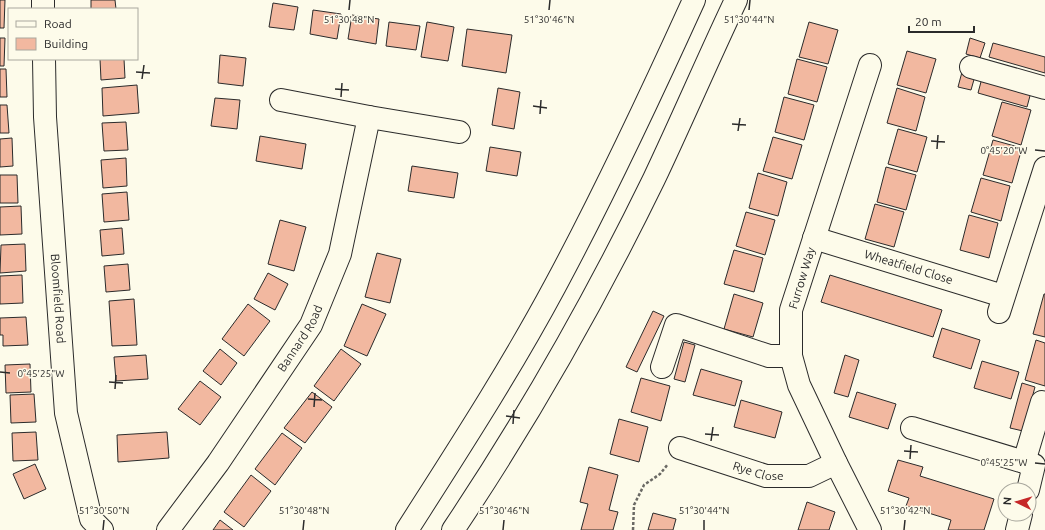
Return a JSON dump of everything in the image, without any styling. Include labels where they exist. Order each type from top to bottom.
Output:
[{"type":"main road","points":[[407,530],[454,458],[554,288],[596,208],[694,0]]},
{"type":"main road","points":[[453,530],[494,468],[551,372],[602,280],[654,178],[736,0]]},
{"type":"main road","name":"Bloomfield Road","points":[[44,60],[45,117],[66,413],[91,519],[102,530]]},
{"type":"main road","name":"Furrow Way","points":[[870,65],[791,310],[791,356],[799,385],[870,530]]},
{"type":"main road","points":[[970,67],[1045,88]]},
{"type":"main road","points":[[281,100],[459,132]]},
{"type":"main road","name":"Bannard Road","points":[[168,530],[218,463],[311,325],[340,254],[369,117]]},
{"type":"main road","name":"Wheatfield Close","points":[[814,238],[1001,304],[1045,168]]},
{"type":"main road","points":[[662,367],[676,325],[769,356],[791,356]]},
{"type":"main road","points":[[1024,462],[1042,402]]},
{"type":"main road","points":[[912,428],[1034,465],[1030,482]]},
{"type":"main road","name":"Rye Close","points":[[680,448],[766,476],[809,476],[836,463]]},
{"type":"path","points":[[633,530],[634,505],[644,485],[660,474],[680,448]]},
{"type":"building","points":[[0,0],[5,0],[4,28],[0,28]]},
{"type":"building","points":[[91,0],[115,0],[116,8],[91,8]]},
{"type":"building","points":[[273,3],[298,7],[294,30],[269,27]]},
{"type":"building","points":[[313,10],[341,14],[337,39],[310,34]]},
{"type":"building","points":[[352,15],[379,19],[376,44],[348,39]]},
{"type":"building","points":[[389,22],[420,26],[416,50],[386,46]]},
{"type":"building","points":[[427,22],[454,27],[448,61],[421,57]]},
{"type":"building","points":[[809,22],[838,30],[828,64],[799,57]]},
{"type":"building","points":[[467,29],[512,35],[506,73],[462,66]]},
{"type":"building","points":[[0,38],[5,38],[4,66],[0,66]]},
{"type":"building","points":[[970,38],[985,43],[980,58],[966,54]]},
{"type":"building","points":[[993,43],[1045,57],[1045,73],[989,57]]},
{"type":"building","points":[[907,51],[936,59],[926,93],[897,85]]},
{"type":"building","points":[[220,55],[246,58],[243,86],[218,83]]},
{"type":"building","points":[[797,59],[827,67],[817,102],[788,94]]},
{"type":"building","points":[[100,60],[124,60],[125,78],[101,80]]},
{"type":"building","points":[[0,69],[6,69],[7,97],[0,97]]},
{"type":"building","points":[[962,72],[975,76],[971,90],[958,87]]},
{"type":"building","points":[[982,78],[1031,92],[1027,107],[978,93]]},
{"type":"building","points":[[137,85],[139,113],[103,116],[102,88]]},
{"type":"building","points":[[498,88],[520,92],[514,129],[492,125]]},
{"type":"building","points":[[897,88],[925,97],[916,131],[887,123]]},
{"type":"building","points":[[784,97],[814,105],[804,140],[775,132]]},
{"type":"building","points":[[215,98],[240,100],[237,129],[211,126]]},
{"type":"building","points":[[1002,102],[1031,110],[1021,145],[992,136]]},
{"type":"building","points":[[0,105],[7,105],[9,133],[0,133]]},
{"type":"building","points":[[126,122],[128,150],[104,151],[102,123]]},
{"type":"building","points":[[898,129],[927,137],[917,172],[888,164]]},
{"type":"building","points":[[260,136],[306,144],[302,169],[256,161]]},
{"type":"building","points":[[773,137],[802,145],[792,179],[763,171]]},
{"type":"building","points":[[12,138],[13,166],[0,167],[0,139]]},
{"type":"building","points":[[993,140],[1022,148],[1012,183],[983,175]]},
{"type":"building","points":[[490,147],[521,152],[517,176],[486,171]]},
{"type":"building","points":[[126,158],[127,186],[103,188],[101,160]]},
{"type":"building","points":[[412,166],[458,173],[454,198],[408,191]]},
{"type":"building","points":[[886,167],[916,175],[906,210],[877,202]]},
{"type":"building","points":[[758,173],[787,182],[778,216],[749,208]]},
{"type":"building","points":[[0,175],[17,175],[18,203],[0,203]]},
{"type":"building","points":[[981,178],[1010,186],[1001,221],[971,212]]},
{"type":"building","points":[[127,192],[129,220],[104,222],[102,194]]},
{"type":"building","points":[[875,204],[904,212],[894,247],[865,239]]},
{"type":"building","points":[[21,206],[22,234],[0,235],[0,207]]},
{"type":"building","points":[[746,212],[775,220],[765,255],[736,246]]},
{"type":"building","points":[[969,215],[998,223],[989,258],[960,250]]},
{"type":"building","points":[[280,220],[306,227],[294,271],[268,264]]},
{"type":"building","points":[[122,228],[124,254],[102,256],[100,230]]},
{"type":"building","points":[[25,244],[26,271],[0,273],[1,245]]},
{"type":"building","points":[[734,250],[763,258],[754,292],[724,284]]},
{"type":"building","points":[[377,253],[401,259],[390,303],[365,297]]},
{"type":"building","points":[[128,264],[130,290],[106,292],[104,266]]},
{"type":"building","points":[[268,273],[288,284],[275,310],[254,299]]},
{"type":"building","points":[[22,275],[23,303],[0,304],[0,276]]},
{"type":"building","points":[[830,275],[942,310],[933,337],[821,302]]},
{"type":"building","points":[[734,294],[763,303],[753,337],[724,329]]},
{"type":"building","points":[[1045,294],[1045,337],[1033,334]]},
{"type":"building","points":[[134,299],[137,345],[112,346],[109,301]]},
{"type":"building","points":[[248,304],[270,321],[244,356],[222,339]]},
{"type":"building","points":[[362,304],[386,314],[367,356],[344,346]]},
{"type":"building","points":[[653,311],[664,316],[637,372],[626,367]]},
{"type":"building","points":[[26,317],[28,345],[3,346],[3,335],[0,335],[0,318]]},
{"type":"building","points":[[942,328],[980,340],[971,369],[933,357]]},
{"type":"building","points":[[1036,340],[1045,343],[1045,386],[1025,380]]},
{"type":"building","points":[[684,342],[695,345],[685,382],[674,379]]},
{"type":"building","points":[[220,349],[237,363],[221,385],[203,371]]},
{"type":"building","points":[[341,349],[361,364],[334,401],[314,386]]},
{"type":"building","points":[[146,355],[148,379],[116,381],[114,357]]},
{"type":"building","points":[[845,355],[859,360],[848,397],[834,393]]},
{"type":"building","points":[[982,361],[1019,372],[1011,399],[974,388]]},
{"type":"building","points":[[30,364],[31,392],[6,393],[5,365]]},
{"type":"building","points":[[701,369],[742,381],[735,406],[693,395]]},
{"type":"building","points":[[641,378],[670,386],[661,421],[631,412]]},
{"type":"building","points":[[200,381],[221,397],[200,425],[178,409]]},
{"type":"building","points":[[1022,383],[1035,387],[1023,431],[1010,428]]},
{"type":"building","points":[[312,392],[332,407],[305,443],[284,428]]},
{"type":"building","points":[[857,392],[896,404],[888,429],[849,417]]},
{"type":"building","points":[[34,394],[36,422],[11,423],[10,395]]},
{"type":"building","points":[[741,400],[782,412],[775,438],[734,427]]},
{"type":"building","points":[[619,419],[648,427],[639,462],[610,454]]},
{"type":"building","points":[[36,432],[38,460],[13,461],[12,433]]},
{"type":"building","points":[[167,432],[169,458],[118,462],[117,435]]},
{"type":"building","points":[[282,433],[302,448],[275,485],[255,469]]},
{"type":"building","points":[[898,460],[923,467],[920,476],[994,499],[984,530],[948,530],[951,520],[906,506],[909,498],[888,491]]},
{"type":"building","points":[[35,464],[46,489],[24,499],[13,474]]},
{"type":"building","points":[[589,467],[618,475],[609,510],[618,512],[613,530],[581,530],[588,504],[580,502]]},
{"type":"building","points":[[251,475],[271,491],[244,527],[224,512]]},
{"type":"building","points":[[807,502],[835,512],[829,530],[798,530]]},
{"type":"building","points":[[653,513],[676,519],[673,530],[648,530]]},
{"type":"building","points":[[220,520],[233,530],[213,530]]}]
